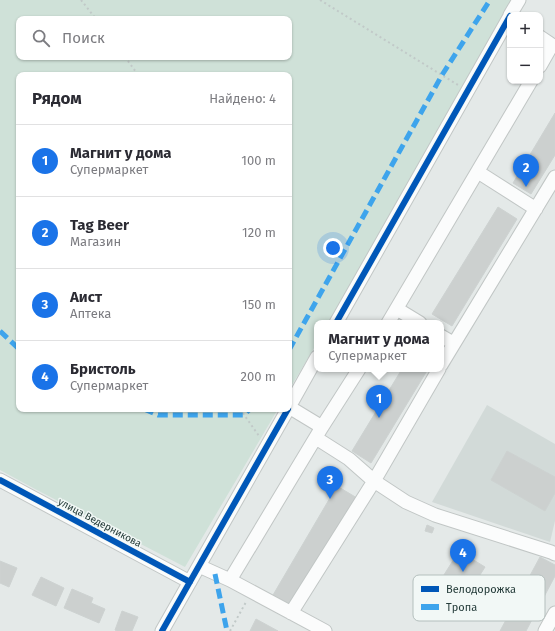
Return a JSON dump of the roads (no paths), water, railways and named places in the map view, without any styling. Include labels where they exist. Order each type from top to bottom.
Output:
[{"type":"street","points":[[513,12],[519,0]]},
{"type":"street","points":[[338,320],[507,22]]},
{"type":"street","points":[[543,38],[554,43],[543,61]]},
{"type":"street","points":[[390,320],[529,84]]},
{"type":"street","points":[[478,172],[536,210]]},
{"type":"street","points":[[444,360],[555,177]]},
{"type":"street","points":[[397,309],[415,320]]},
{"type":"street","points":[[444,338],[454,343]]},
{"type":"street","points":[[292,402],[314,362]]},
{"type":"street","points":[[230,580],[319,432],[357,372]]},
{"type":"street","points":[[291,613],[374,481],[437,372]]},
{"type":"street","points":[[292,410],[374,481],[406,502],[435,515],[554,549]]},
{"type":"street","points":[[162,631],[286,412]]},
{"type":"street","name":"улица Ведерникова","points":[[0,480],[190,582]]},
{"type":"street","points":[[199,566],[230,580],[325,631]]},
{"type":"street","points":[[546,631],[555,613]]},
{"type":"place","name":"Tag Beer","points":[[526,187]]},
{"type":"place","name":"Магнит у дома","points":[[379,418]]},
{"type":"place","name":"Аист","points":[[330,499]]},
{"type":"place","name":"Бристоль","points":[[463,572]]}]
